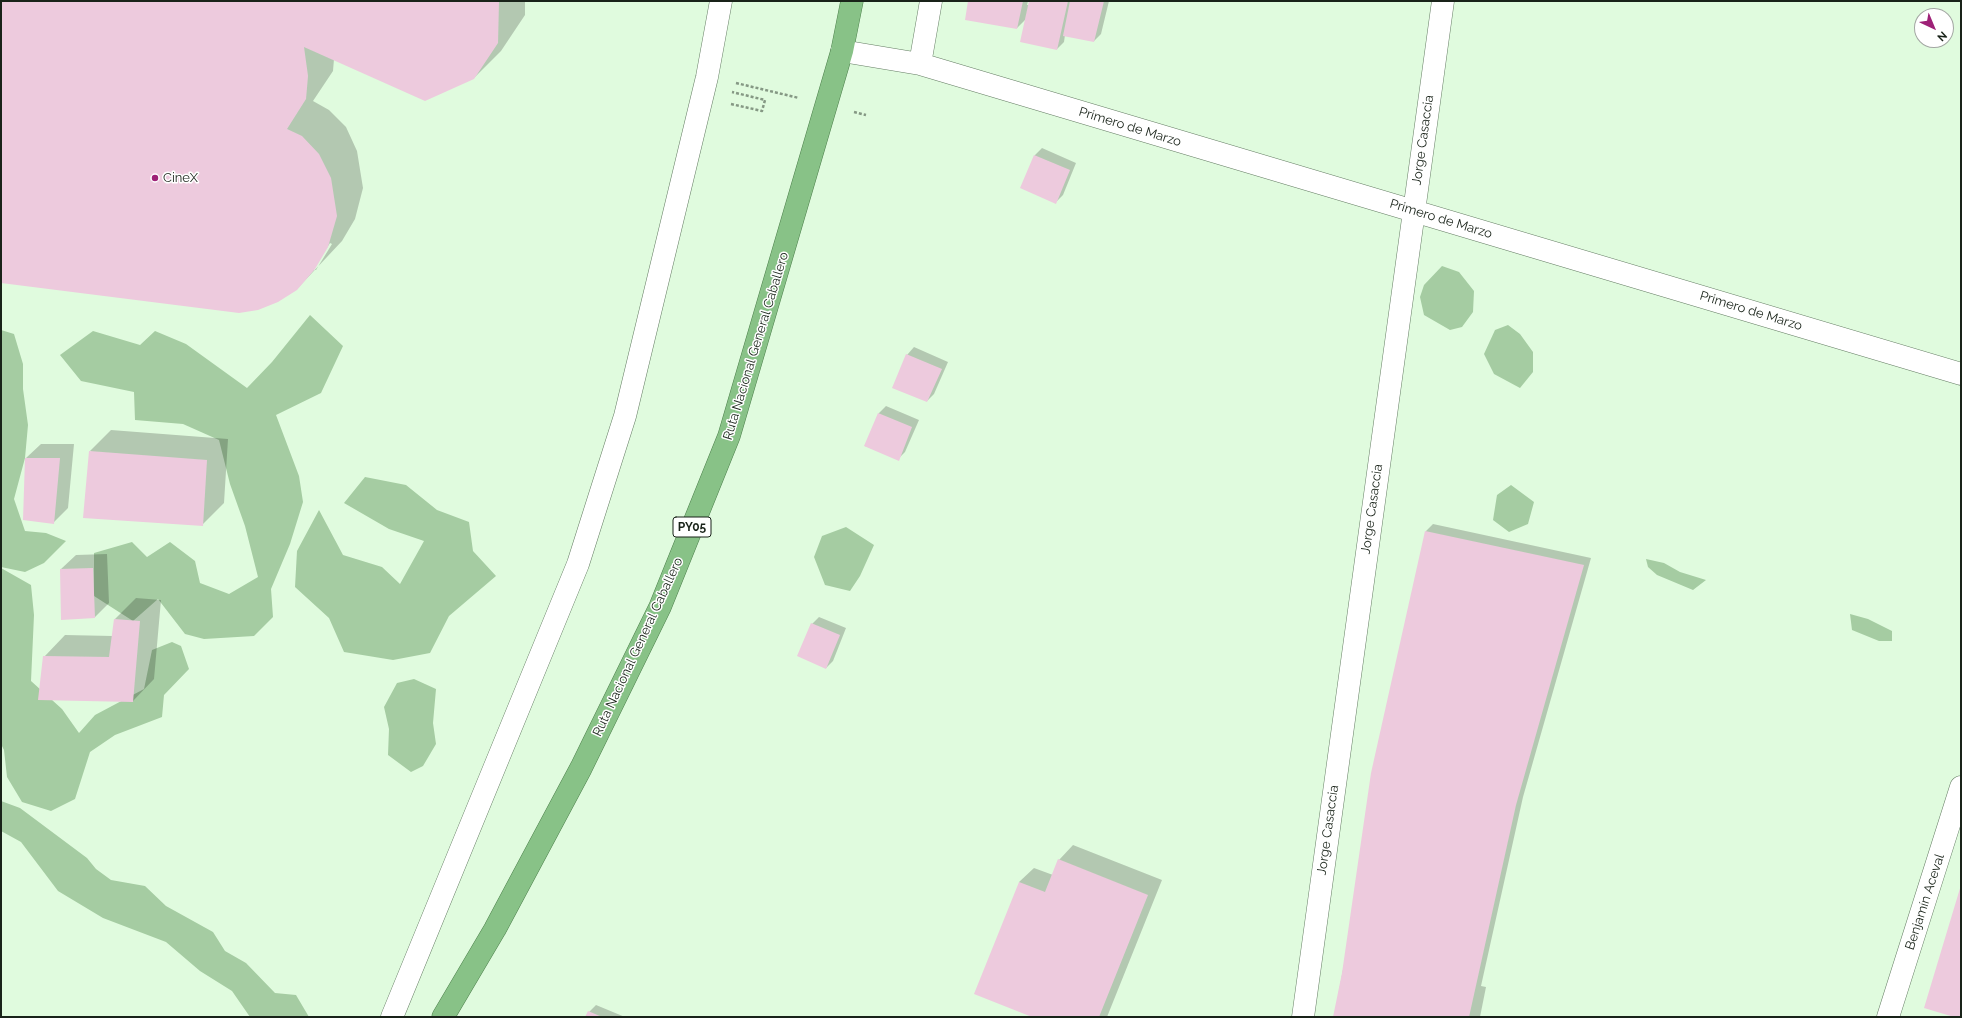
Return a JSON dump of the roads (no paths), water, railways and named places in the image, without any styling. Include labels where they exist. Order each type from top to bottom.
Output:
[{"type":"highway","name":"Ruta Nacional General Caballero","points":[[443,1017],[495,930],[581,768],[660,607],[730,436],[827,105],[842,51],[852,1]]},
{"type":"street","points":[[392,1017],[578,564],[625,416],[707,77],[721,1]]},
{"type":"street","points":[[920,64],[931,1]]},
{"type":"street","name":"Jorge Casaccia","points":[[1303,1017],[1443,1]]},
{"type":"street","name":"Primero de Marzo","points":[[842,51],[920,64],[1961,374]]},
{"type":"street","name":"Benjamín Aceval","points":[[1888,1017],[1961,787]]},
{"type":"place","name":"CineX","points":[[155,178]]}]
